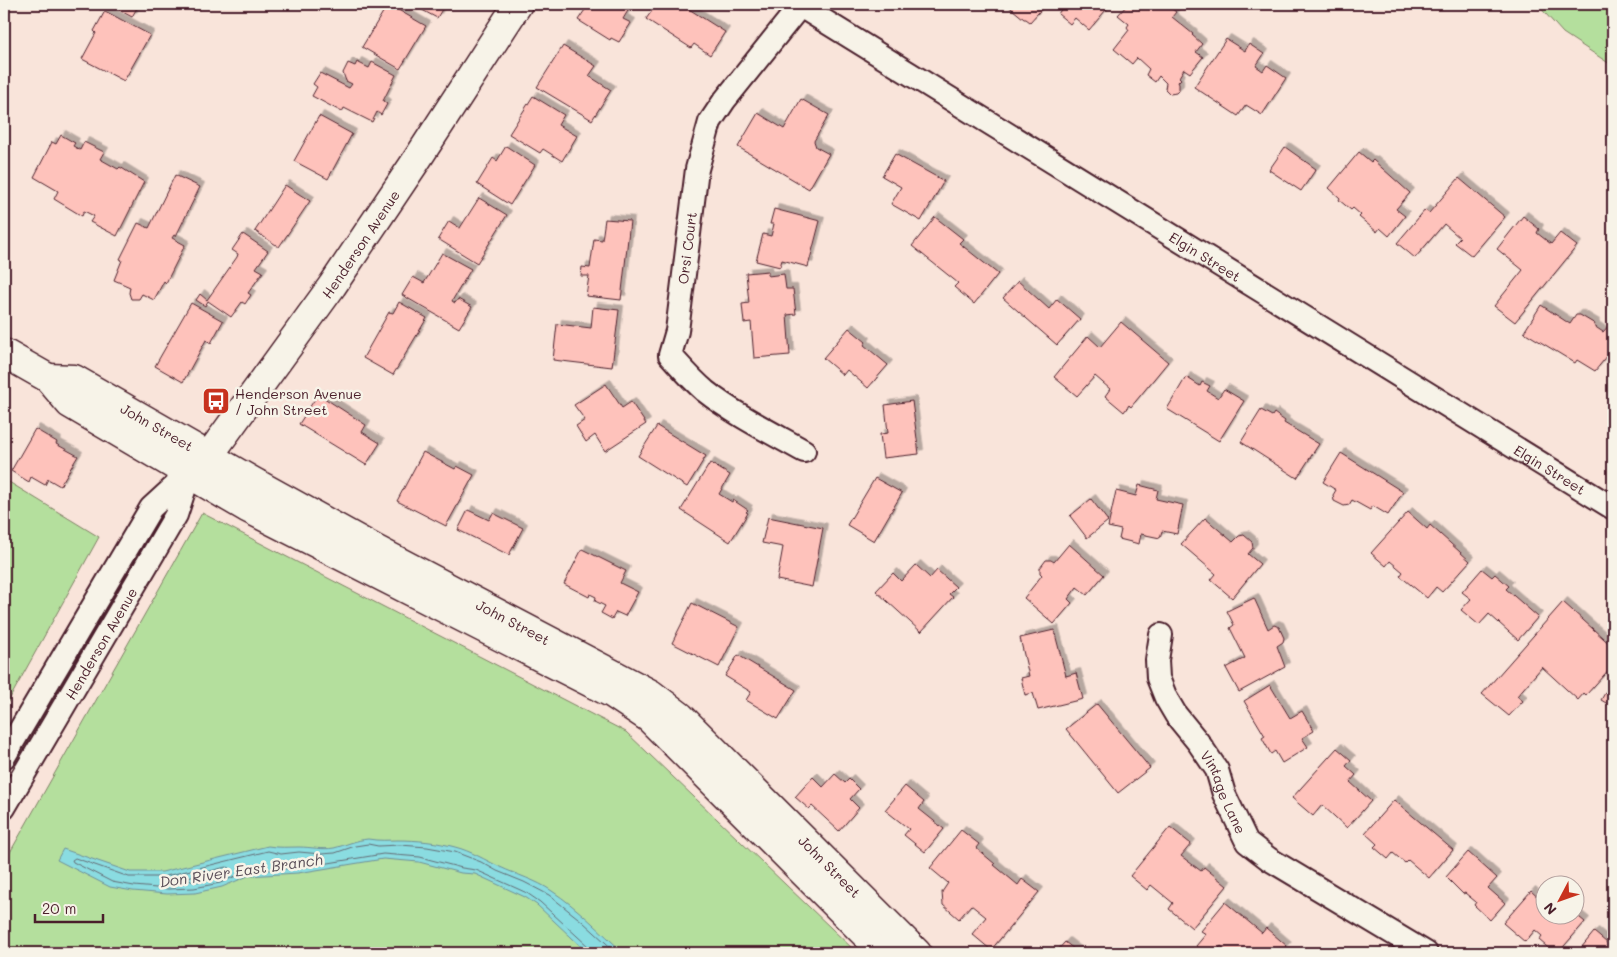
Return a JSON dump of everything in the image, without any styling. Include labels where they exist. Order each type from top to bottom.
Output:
[{"type":"main road","name":"Henderson Avenue","points":[[198,466],[338,278],[518,4]]},
{"type":"main road","name":"John Street","points":[[4,353],[48,378],[74,379],[198,466],[247,508],[613,694],[650,718],[884,953]]},
{"type":"main road","name":"John Street","points":[[198,466],[375,548],[651,694],[680,716],[917,953]]},
{"type":"street","name":"Orsi Court","points":[[798,5],[710,122],[697,169],[677,331],[670,354],[688,375],[706,391],[804,451]]},
{"type":"street","name":"Elgin Street","points":[[798,5],[1613,508]]},
{"type":"street","name":"Henderson Avenue","points":[[4,758],[151,508],[198,466]]},
{"type":"street","name":"Henderson Avenue","points":[[4,808],[176,515],[198,466]]},
{"type":"street","name":"Vintage Lane","points":[[1161,635],[1157,660],[1158,678],[1166,698],[1176,716],[1198,742],[1217,770],[1224,794],[1247,842],[1269,859],[1426,953]]},
{"type":"green space","points":[[1537,4],[1613,4],[1613,66],[1563,33]]},
{"type":"green space","points":[[4,479],[99,537],[4,709]]},
{"type":"green space","points":[[202,513],[626,732],[854,950],[853,953],[4,953],[4,863]]},
{"type":"water","name":"Don River East Branch","points":[[368,839],[412,840],[455,847],[472,853],[552,891],[580,913],[624,953],[588,953],[537,905],[525,897],[475,874],[461,873],[419,862],[383,859],[298,873],[248,876],[222,887],[195,893],[167,894],[110,887],[57,860],[63,849],[130,872],[162,872],[268,846],[330,849]]},
{"type":"building","points":[[108,4],[139,4],[132,17]]},
{"type":"building","points":[[388,4],[426,26],[400,69],[362,47]]},
{"type":"building","points":[[411,4],[445,4],[437,18]]},
{"type":"building","points":[[589,4],[632,4],[623,19],[631,23],[619,42],[611,38],[610,40],[578,20]]},
{"type":"building","points":[[657,4],[681,4],[725,32],[710,55],[694,44],[691,48],[646,19]]},
{"type":"building","points":[[1006,4],[1046,4],[1030,22]]},
{"type":"building","points":[[1056,4],[1111,4],[1089,30],[1075,18],[1070,24],[1058,14],[1062,8]]},
{"type":"building","points":[[1128,4],[1166,4],[1176,12],[1172,17],[1202,44],[1196,52],[1203,57],[1190,73],[1184,69],[1179,77],[1181,79],[1178,82],[1179,90],[1176,93],[1170,94],[1165,89],[1166,83],[1159,76],[1155,82],[1146,75],[1149,69],[1137,58],[1132,64],[1114,49],[1129,30],[1127,27],[1129,24],[1118,15]]},
{"type":"building","points":[[105,11],[150,35],[124,81],[82,59]]},
{"type":"building","points":[[1226,39],[1245,51],[1249,44],[1264,54],[1256,66],[1263,71],[1267,65],[1286,78],[1262,115],[1246,105],[1238,116],[1194,87]]},
{"type":"building","points":[[563,46],[596,66],[589,76],[611,90],[592,120],[537,87]]},
{"type":"building","points":[[357,62],[369,68],[372,62],[396,75],[383,101],[387,104],[381,115],[377,112],[372,122],[344,108],[342,112],[312,96],[317,87],[313,84],[320,73],[349,88],[352,84],[346,81],[343,73],[348,63],[355,66]]},
{"type":"building","points":[[533,96],[564,115],[558,125],[577,136],[562,161],[543,149],[540,153],[509,134]]},
{"type":"building","points":[[801,99],[829,115],[814,141],[816,147],[829,154],[809,189],[738,147],[758,113],[784,129]]},
{"type":"building","points":[[319,116],[352,134],[328,179],[294,161]]},
{"type":"building","points":[[61,135],[75,143],[73,146],[80,150],[84,142],[104,152],[100,159],[118,169],[120,167],[144,182],[117,236],[90,222],[94,216],[84,211],[82,216],[54,199],[58,191],[34,177],[52,142],[56,144]]},
{"type":"building","points":[[506,146],[535,165],[510,205],[477,184],[493,158],[497,161]]},
{"type":"building","points":[[1285,147],[1316,169],[1301,191],[1269,170]]},
{"type":"building","points":[[1359,152],[1371,162],[1373,160],[1410,193],[1396,209],[1405,216],[1389,236],[1380,228],[1377,232],[1359,217],[1361,215],[1353,208],[1351,210],[1339,200],[1340,198],[1329,188]]},
{"type":"building","points":[[895,154],[944,181],[921,221],[891,204],[901,187],[882,176]]},
{"type":"building","points":[[175,175],[200,187],[176,236],[174,235],[172,238],[185,245],[166,283],[164,281],[154,300],[142,294],[139,299],[131,299],[130,287],[114,280],[122,260],[120,259],[138,223],[149,228]]},
{"type":"building","points":[[1459,178],[1505,217],[1472,256],[1455,243],[1460,238],[1444,224],[1415,258],[1397,243],[1425,210],[1429,213]]},
{"type":"building","points":[[285,185],[310,201],[279,247],[255,231]]},
{"type":"building","points":[[479,198],[507,215],[477,263],[438,239],[449,221],[460,228]]},
{"type":"building","points":[[774,209],[820,221],[808,267],[782,260],[780,267],[756,261],[763,234],[771,236],[774,224],[770,224]]},
{"type":"building","points":[[1523,216],[1539,229],[1537,233],[1551,244],[1560,233],[1577,246],[1515,322],[1494,306],[1523,270],[1497,249]]},
{"type":"building","points":[[935,217],[963,239],[959,243],[998,274],[974,304],[954,287],[958,283],[912,246]]},
{"type":"building","points":[[605,219],[630,221],[621,300],[586,296],[589,276],[581,276],[582,267],[590,268],[594,239],[602,240]]},
{"type":"building","points":[[243,234],[268,251],[256,268],[263,272],[248,293],[251,295],[245,304],[242,302],[231,317],[208,301],[205,306],[196,300],[200,294],[207,300],[237,257],[238,254],[232,250]]},
{"type":"building","points":[[442,253],[471,269],[452,301],[455,303],[458,299],[472,307],[459,328],[402,295],[413,277],[424,283]]},
{"type":"building","points":[[768,271],[768,276],[784,274],[786,289],[793,289],[796,314],[787,315],[790,355],[754,358],[751,322],[744,323],[742,304],[749,303],[746,273]]},
{"type":"building","points":[[1018,281],[1049,309],[1057,299],[1080,319],[1057,345],[1003,298]]},
{"type":"building","points":[[399,302],[427,318],[393,375],[363,358],[389,312],[393,313]]},
{"type":"building","points":[[191,303],[223,321],[211,343],[206,340],[183,382],[155,366]]},
{"type":"building","points":[[1541,305],[1570,324],[1576,315],[1580,315],[1595,324],[1594,326],[1603,332],[1613,321],[1613,349],[1595,371],[1577,360],[1575,363],[1524,332]]},
{"type":"building","points":[[593,307],[619,310],[612,367],[553,360],[557,324],[591,328]]},
{"type":"building","points":[[1121,322],[1168,362],[1131,407],[1129,405],[1124,412],[1105,396],[1110,389],[1095,376],[1077,396],[1054,377],[1088,336],[1100,347]]},
{"type":"building","points":[[849,328],[866,342],[864,345],[888,365],[868,388],[847,370],[843,375],[823,358]]},
{"type":"building","points":[[1186,377],[1200,386],[1202,382],[1210,386],[1207,391],[1218,398],[1224,389],[1244,401],[1219,441],[1167,409]]},
{"type":"building","points":[[606,384],[622,408],[631,402],[646,424],[605,451],[595,435],[586,442],[576,426],[585,420],[574,405]]},
{"type":"building","points":[[318,394],[366,425],[362,432],[380,443],[366,465],[299,424]]},
{"type":"building","points":[[912,401],[919,454],[883,458],[880,434],[888,433],[885,405]]},
{"type":"building","points":[[1261,410],[1272,416],[1274,413],[1285,421],[1284,423],[1319,444],[1297,478],[1241,442]]},
{"type":"building","points":[[657,426],[706,456],[687,487],[638,456]]},
{"type":"building","points":[[35,429],[57,442],[56,444],[78,456],[60,486],[48,479],[45,485],[31,477],[29,482],[11,471]]},
{"type":"building","points":[[423,452],[455,469],[457,466],[474,475],[446,526],[397,501]]},
{"type":"building","points":[[1341,453],[1403,492],[1388,515],[1373,506],[1370,510],[1352,500],[1349,505],[1344,506],[1334,501],[1333,495],[1336,490],[1323,482]]},
{"type":"building","points":[[710,463],[730,475],[719,494],[732,502],[733,500],[748,510],[730,542],[681,510]]},
{"type":"building","points":[[875,478],[902,493],[874,541],[847,525]]},
{"type":"building","points":[[1139,485],[1158,490],[1156,499],[1183,505],[1177,534],[1162,531],[1160,538],[1141,534],[1139,544],[1119,539],[1121,530],[1108,527],[1116,491],[1136,496]]},
{"type":"building","points":[[1091,499],[1108,521],[1087,538],[1070,516]]},
{"type":"building","points":[[468,510],[489,520],[493,513],[523,528],[509,555],[458,530]]},
{"type":"building","points":[[1408,512],[1427,529],[1430,525],[1470,561],[1442,592],[1436,587],[1427,598],[1400,576],[1403,572],[1390,561],[1386,566],[1371,553]]},
{"type":"building","points":[[768,517],[823,528],[812,587],[777,580],[783,547],[762,543]]},
{"type":"building","points":[[1205,518],[1233,542],[1239,536],[1244,535],[1252,542],[1253,548],[1248,554],[1260,564],[1232,598],[1211,580],[1216,574],[1181,544]]},
{"type":"building","points":[[1069,544],[1104,575],[1087,595],[1077,587],[1068,599],[1072,603],[1054,624],[1024,598],[1042,575],[1040,568],[1046,560],[1054,562]]},
{"type":"building","points":[[582,549],[626,571],[620,583],[638,592],[625,616],[616,612],[612,619],[601,613],[605,606],[595,601],[596,597],[590,594],[589,597],[564,584]]},
{"type":"building","points":[[916,565],[930,578],[937,570],[956,587],[949,594],[953,597],[921,632],[876,591],[893,573],[901,581]]},
{"type":"building","points":[[1482,569],[1492,577],[1495,574],[1509,586],[1506,589],[1538,617],[1518,640],[1489,614],[1479,625],[1461,610],[1471,599],[1462,592]]},
{"type":"building","points":[[1254,598],[1268,629],[1274,625],[1279,627],[1284,638],[1283,642],[1277,646],[1285,667],[1239,692],[1226,668],[1245,658],[1230,628],[1234,625],[1227,611]]},
{"type":"building","points":[[1563,602],[1613,647],[1613,665],[1586,695],[1584,693],[1578,700],[1542,667],[1517,696],[1523,701],[1509,716],[1482,694]]},
{"type":"building","points":[[692,603],[739,627],[719,667],[672,643]]},
{"type":"building","points":[[1054,630],[1066,676],[1076,673],[1083,699],[1038,710],[1033,693],[1025,695],[1021,678],[1029,676],[1020,638]]},
{"type":"building","points":[[738,655],[796,690],[778,719],[746,700],[751,692],[725,676]]},
{"type":"building","points":[[1613,679],[1613,707],[1601,700]]},
{"type":"building","points":[[1270,685],[1290,718],[1302,711],[1314,731],[1302,738],[1308,747],[1282,763],[1275,751],[1271,754],[1262,738],[1265,736],[1244,701]]},
{"type":"building","points":[[1097,704],[1150,768],[1118,793],[1066,729]]},
{"type":"building","points":[[1337,748],[1351,760],[1346,766],[1356,775],[1350,782],[1371,801],[1347,828],[1322,805],[1313,816],[1292,798]]},
{"type":"building","points":[[835,774],[845,783],[849,779],[859,789],[850,799],[859,808],[839,831],[812,806],[809,809],[795,797],[813,777],[823,787]]},
{"type":"building","points":[[905,786],[924,802],[919,809],[944,829],[925,852],[904,835],[909,829],[885,810]]},
{"type":"building","points":[[1394,800],[1453,850],[1429,878],[1408,860],[1405,863],[1393,853],[1388,859],[1374,847],[1377,844],[1365,833]]},
{"type":"building","points":[[1170,827],[1191,844],[1181,856],[1201,871],[1204,867],[1227,886],[1192,928],[1169,909],[1173,903],[1151,885],[1147,890],[1130,876]]},
{"type":"building","points":[[961,830],[979,844],[976,848],[1018,885],[1022,879],[1039,892],[991,950],[972,934],[986,917],[971,905],[959,919],[943,905],[942,892],[948,883],[930,868]]},
{"type":"building","points":[[1468,852],[1497,878],[1488,888],[1505,903],[1490,920],[1474,905],[1476,902],[1465,893],[1463,894],[1446,877]]},
{"type":"building","points":[[1531,891],[1534,894],[1534,924],[1583,924],[1558,953],[1554,953],[1539,940],[1542,936],[1535,930],[1525,942],[1503,923]]},
{"type":"building","points":[[1225,902],[1262,933],[1266,928],[1287,946],[1281,953],[1229,953],[1221,946],[1215,953],[1205,953],[1196,946],[1206,934],[1201,931]]},
{"type":"building","points":[[1594,932],[1613,948],[1613,953],[1577,953]]},
{"type":"building","points":[[1065,942],[1079,953],[1055,953]]},
{"type":"place","name":"Henderson Avenue / John Street","points":[[216,401]]}]
